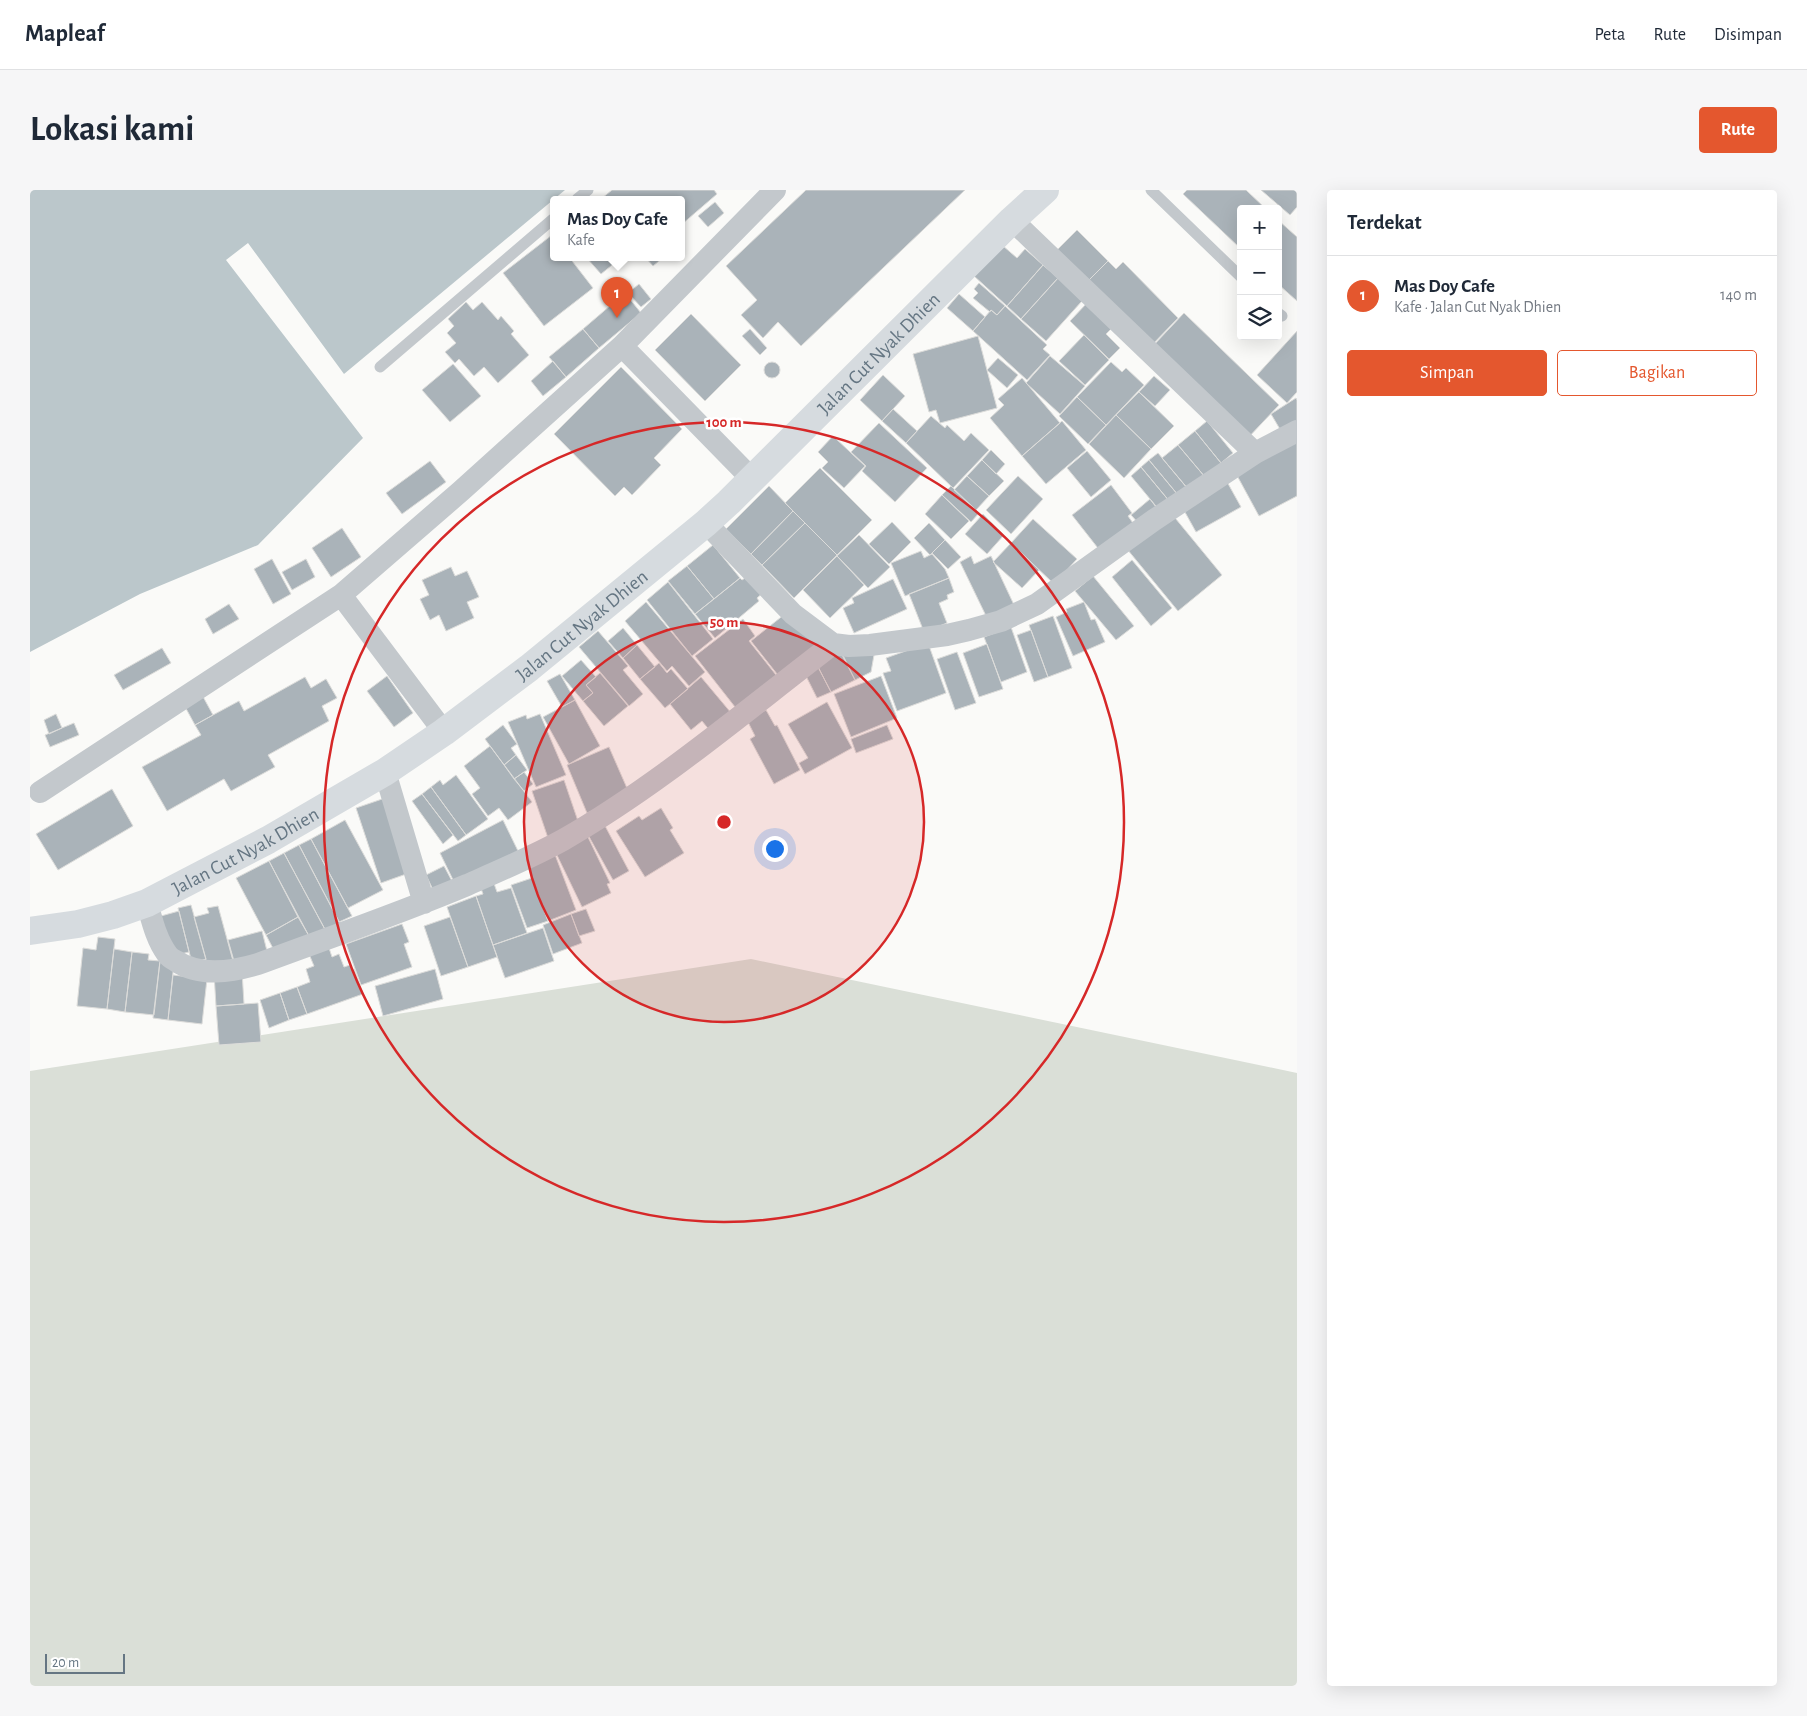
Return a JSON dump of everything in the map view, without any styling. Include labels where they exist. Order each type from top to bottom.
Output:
[{"type":"highway","name":"Jalan Cut Nyak Dhien","points":[[30,931],[78,924],[147,904],[268,840],[385,772],[444,732],[529,668],[706,523],[1012,220],[1045,190]]},
{"type":"street","points":[[40,792],[341,595],[461,491],[622,346],[775,190]]},
{"type":"street","points":[[1012,220],[1255,453]]},
{"type":"street","points":[[622,346],[752,479]]},
{"type":"street","points":[[706,523],[794,614],[833,644],[849,646],[870,645],[947,635],[1014,616],[1037,604],[1154,520],[1255,453],[1297,431]]},
{"type":"street","points":[[341,595],[444,732]]},
{"type":"street","points":[[147,904],[157,936],[168,956],[185,968],[198,972],[238,970],[258,964],[424,903],[562,841],[613,810],[657,779],[833,644]]},
{"type":"street","points":[[385,772],[424,903]]},
{"type":"lane","points":[[1151,190],[1237,273]]},
{"type":"lane","points":[[380,367],[550,222]]},
{"type":"shaded area","points":[[30,190],[565,190],[558,196],[550,196],[550,202],[344,374],[248,243],[226,260],[363,438],[258,545],[140,594],[30,652]]},
{"type":"shaded area","points":[[751,959],[1297,1073],[1297,1686],[30,1686],[30,1071]]},
{"type":"building","points":[[612,190],[714,190],[717,194],[685,222],[685,196],[605,196]]},
{"type":"building","points":[[806,190],[965,190],[801,346],[778,322],[763,338],[741,315],[757,300],[726,266]]},
{"type":"building","points":[[1187,190],[1246,190],[1262,205],[1237,205],[1237,245],[1183,194]]},
{"type":"building","points":[[1261,190],[1297,190],[1297,207],[1290,215],[1282,208],[1282,205],[1278,205]]},
{"type":"building","points":[[715,202],[724,213],[708,227],[698,216]]},
{"type":"building","points":[[1282,224],[1297,237],[1297,301],[1282,288]]},
{"type":"building","points":[[1077,230],[1108,261],[1087,282],[1056,251]]},
{"type":"building","points":[[550,237],[550,261],[572,261],[593,288],[544,326],[503,273]]},
{"type":"building","points":[[1002,245],[1017,258],[1025,249],[1043,265],[1007,306],[974,276]]},
{"type":"building","points":[[590,261],[617,261],[601,274]]},
{"type":"building","points":[[649,261],[659,261],[653,266]]},
{"type":"building","points":[[1108,261],[1116,269],[1123,262],[1178,318],[1151,346],[1087,282]]},
{"type":"building","points":[[1043,265],[1058,278],[1021,319],[1007,306]]},
{"type":"building","points":[[1058,278],[1082,301],[1046,341],[1021,319]]},
{"type":"building","points":[[979,283],[1005,306],[997,315],[991,310],[990,312],[973,298],[978,293],[974,289]]},
{"type":"building","points":[[639,284],[651,299],[641,307],[628,293]]},
{"type":"building","points":[[625,293],[641,313],[599,348],[583,329]]},
{"type":"building","points":[[959,294],[985,317],[973,331],[947,308]]},
{"type":"building","points":[[466,302],[473,310],[482,302],[498,320],[501,316],[514,331],[511,334],[529,355],[498,383],[484,367],[474,376],[459,359],[455,363],[445,352],[456,343],[447,333],[454,326],[448,319]]},
{"type":"building","points":[[1087,303],[1113,327],[1106,334],[1120,348],[1109,359],[1070,321]]},
{"type":"building","points":[[1005,306],[1047,345],[1043,349],[1050,355],[1027,380],[973,331],[991,310],[997,315]]},
{"type":"building","points":[[1184,313],[1279,405],[1246,440],[1151,348]]},
{"type":"building","points":[[691,314],[741,365],[705,401],[655,350]]},
{"type":"building","points":[[583,329],[599,348],[566,377],[549,357]]},
{"type":"building","points":[[750,329],[767,348],[760,355],[742,336]]},
{"type":"building","points":[[1297,331],[1297,392],[1287,403],[1257,375]]},
{"type":"building","points":[[1084,335],[1109,360],[1085,385],[1059,361]]},
{"type":"building","points":[[978,336],[997,408],[940,423],[936,410],[929,412],[913,354]]},
{"type":"building","points":[[1050,356],[1085,386],[1060,414],[1026,383]]},
{"type":"building","points":[[998,358],[1018,375],[1007,388],[987,370]]},
{"type":"building","points":[[553,361],[566,377],[543,396],[531,381]]},
{"type":"building","points":[[772,362],[780,370],[772,378],[764,370]]},
{"type":"building","points":[[1111,362],[1122,372],[1126,368],[1144,385],[1106,425],[1077,397]]},
{"type":"building","points":[[453,364],[481,396],[450,422],[422,390]]},
{"type":"building","points":[[621,367],[682,429],[654,458],[661,465],[632,495],[624,487],[615,496],[554,434]]},
{"type":"building","points":[[883,375],[905,396],[882,421],[860,400]]},
{"type":"building","points":[[1154,376],[1170,390],[1155,406],[1139,392]]},
{"type":"building","points":[[1022,378],[1060,423],[1022,456],[990,418],[1004,405],[998,399]]},
{"type":"building","points":[[1139,392],[1174,426],[1151,449],[1116,415]]},
{"type":"building","points":[[1077,397],[1106,425],[1088,444],[1059,416]]},
{"type":"building","points":[[1296,398],[1297,428],[1284,436],[1271,414]]},
{"type":"building","points":[[893,409],[917,431],[906,443],[882,421]]},
{"type":"building","points":[[1116,415],[1151,449],[1124,478],[1089,444]]},
{"type":"building","points":[[931,416],[945,428],[947,425],[964,441],[971,433],[989,450],[953,488],[906,443]]},
{"type":"building","points":[[1062,421],[1086,450],[1046,484],[1022,456]]},
{"type":"building","points":[[1207,421],[1233,453],[1221,463],[1195,431]]},
{"type":"building","points":[[879,423],[927,468],[895,502],[862,471],[866,466],[851,452]]},
{"type":"building","points":[[1195,431],[1221,463],[1205,477],[1178,445]]},
{"type":"building","points":[[833,436],[865,466],[844,488],[822,468],[828,462],[818,452]]},
{"type":"building","points":[[1297,436],[1297,496],[1259,516],[1234,470]]},
{"type":"building","points":[[1178,445],[1205,477],[1189,490],[1162,458]]},
{"type":"building","points":[[991,450],[1005,464],[996,474],[982,460]]},
{"type":"building","points":[[1087,451],[1111,480],[1091,497],[1067,468]]},
{"type":"building","points":[[1158,453],[1187,488],[1178,495],[1149,460]]},
{"type":"building","points":[[982,460],[1004,481],[989,496],[967,476]]},
{"type":"building","points":[[1149,460],[1178,495],[1170,502],[1141,467]]},
{"type":"building","points":[[430,461],[446,482],[402,514],[386,493]]},
{"type":"building","points":[[1141,467],[1170,502],[1160,511],[1131,476]]},
{"type":"building","points":[[820,468],[872,520],[837,555],[785,503]]},
{"type":"building","points":[[967,476],[989,496],[976,510],[954,490]]},
{"type":"building","points":[[1018,476],[1043,499],[1011,534],[986,510]]},
{"type":"building","points":[[1226,480],[1241,507],[1196,532],[1181,505]]},
{"type":"building","points":[[1111,485],[1132,513],[1128,516],[1135,526],[1101,552],[1072,515]]},
{"type":"building","points":[[769,486],[793,511],[751,554],[726,529]]},
{"type":"building","points":[[951,486],[979,513],[971,522],[942,495]]},
{"type":"building","points":[[942,495],[969,521],[951,539],[925,514]]},
{"type":"building","points":[[1150,499],[1159,511],[1141,526],[1131,515]]},
{"type":"building","points":[[793,511],[805,523],[762,565],[751,554]]},
{"type":"building","points":[[1171,513],[1222,575],[1178,611],[1127,549]]},
{"type":"building","points":[[983,514],[1004,535],[987,554],[965,534]]},
{"type":"building","points":[[1033,519],[1077,559],[1054,584],[1011,543]]},
{"type":"building","points":[[892,522],[911,542],[889,564],[869,544]]},
{"type":"building","points":[[805,523],[837,555],[794,598],[762,565]]},
{"type":"building","points":[[929,523],[945,540],[930,555],[914,538]]},
{"type":"building","points":[[342,528],[361,557],[331,577],[312,548]]},
{"type":"building","points":[[859,535],[890,567],[868,588],[837,556]]},
{"type":"building","points":[[945,540],[961,557],[948,569],[932,553]]},
{"type":"building","points":[[1011,543],[1039,570],[1022,588],[993,562]]},
{"type":"building","points":[[713,545],[740,578],[714,599],[687,566]]},
{"type":"building","points":[[921,551],[924,558],[932,554],[945,569],[949,578],[905,596],[891,563]]},
{"type":"building","points":[[837,556],[864,585],[830,618],[803,590]]},
{"type":"building","points":[[971,556],[974,564],[991,556],[1015,607],[988,620],[960,562]]},
{"type":"building","points":[[272,559],[291,594],[273,604],[254,569]]},
{"type":"building","points":[[306,559],[315,577],[292,590],[282,572]]},
{"type":"building","points":[[1132,560],[1172,608],[1151,626],[1112,577]]},
{"type":"building","points":[[687,566],[714,599],[695,614],[668,581]]},
{"type":"building","points":[[451,567],[455,576],[467,571],[479,597],[467,602],[474,618],[446,631],[439,615],[430,620],[420,599],[429,595],[422,580]]},
{"type":"building","points":[[751,574],[765,591],[757,598],[759,601],[715,638],[695,614],[740,578],[742,580]]},
{"type":"building","points":[[1093,576],[1134,626],[1116,640],[1075,591]]},
{"type":"building","points":[[949,578],[954,592],[947,595],[948,599],[939,603],[947,623],[924,632],[909,594]]},
{"type":"building","points":[[893,579],[907,609],[854,633],[843,608],[854,603],[852,598]]},
{"type":"building","points":[[668,582],[713,639],[692,656],[647,600]]},
{"type":"building","points":[[646,602],[705,672],[689,686],[672,666],[667,671],[625,621]]},
{"type":"building","points":[[1084,602],[1091,620],[1095,619],[1105,642],[1073,656],[1056,617],[1067,612],[1066,609]]},
{"type":"building","points":[[229,604],[239,619],[213,634],[205,619]]},
{"type":"building","points":[[785,614],[822,646],[781,679],[751,641]]},
{"type":"building","points":[[1053,616],[1072,668],[1048,677],[1029,625]]},
{"type":"building","points":[[743,619],[755,636],[749,641],[780,680],[739,712],[695,656]]},
{"type":"building","points":[[1011,627],[1027,672],[1001,682],[984,637]]},
{"type":"building","points":[[623,628],[637,645],[623,658],[608,641]]},
{"type":"building","points":[[1031,630],[1048,677],[1034,682],[1017,635]]},
{"type":"building","points":[[598,631],[628,666],[623,670],[643,694],[629,706],[579,647]]},
{"type":"building","points":[[928,643],[946,693],[897,711],[883,673],[891,671],[886,658]]},
{"type":"building","points":[[987,644],[1003,689],[979,697],[963,653]]},
{"type":"building","points":[[637,645],[655,667],[640,679],[623,658]]},
{"type":"building","points":[[162,648],[171,663],[123,690],[114,675]]},
{"type":"building","points":[[840,649],[855,680],[831,692],[817,665]]},
{"type":"building","points":[[957,652],[976,703],[955,710],[937,659]]},
{"type":"building","points":[[841,653],[874,655],[871,672],[855,680]]},
{"type":"building","points":[[581,660],[596,677],[586,685],[593,693],[583,701],[562,676]]},
{"type":"building","points":[[659,663],[667,673],[671,669],[688,689],[665,708],[640,679]]},
{"type":"building","points":[[817,665],[831,692],[817,698],[804,672]]},
{"type":"building","points":[[600,673],[628,706],[604,726],[583,701],[593,693],[586,685]]},
{"type":"building","points":[[560,674],[575,700],[562,707],[547,681]]},
{"type":"building","points":[[387,676],[413,713],[394,727],[367,691]]},
{"type":"building","points":[[881,676],[897,718],[851,737],[834,694]]},
{"type":"building","points":[[305,677],[311,688],[326,679],[337,698],[322,706],[329,721],[268,755],[275,767],[231,791],[224,779],[167,811],[142,767],[201,735],[195,725],[213,715],[239,701],[244,711]]},
{"type":"building","points":[[701,677],[732,714],[711,732],[702,721],[691,730],[670,704]]},
{"type":"building","points":[[201,693],[213,715],[195,725],[183,703]]},
{"type":"building","points":[[575,700],[600,746],[569,764],[543,717]]},
{"type":"building","points":[[827,702],[852,748],[805,774],[799,763],[808,758],[788,724]]},
{"type":"building","points":[[766,710],[775,726],[777,725],[800,770],[774,784],[750,739],[755,736],[747,720]]},
{"type":"building","points":[[56,714],[62,728],[49,734],[44,720]]},
{"type":"building","points":[[540,714],[566,775],[536,787],[508,722],[526,715],[527,719]]},
{"type":"building","points":[[74,723],[79,735],[50,747],[45,735]]},
{"type":"building","points":[[503,725],[517,744],[511,748],[516,755],[504,765],[485,739]]},
{"type":"building","points":[[887,725],[893,739],[856,753],[851,739]]},
{"type":"building","points":[[490,746],[532,802],[508,820],[499,808],[488,816],[472,794],[480,788],[464,766]]},
{"type":"building","points":[[609,747],[630,795],[587,813],[567,765]]},
{"type":"building","points":[[516,755],[527,770],[514,779],[504,765]]},
{"type":"building","points":[[524,772],[533,784],[524,791],[514,779]]},
{"type":"building","points":[[456,775],[488,819],[466,835],[431,787],[440,780],[443,785]]},
{"type":"building","points":[[564,780],[580,827],[548,838],[532,791]]},
{"type":"building","points":[[431,787],[466,835],[458,841],[422,794]]},
{"type":"building","points":[[112,789],[133,826],[58,870],[36,834]]},
{"type":"building","points":[[422,794],[453,835],[443,844],[412,801]]},
{"type":"building","points":[[388,797],[409,873],[381,883],[356,808]]},
{"type":"building","points":[[661,808],[673,828],[670,830],[684,853],[645,877],[616,831],[639,816],[642,820]]},
{"type":"building","points":[[345,820],[383,890],[348,908],[311,839]]},
{"type":"building","points":[[503,820],[519,853],[456,886],[440,853]]},
{"type":"building","points":[[604,824],[629,871],[613,880],[587,833]]},
{"type":"building","points":[[587,835],[610,883],[607,884],[611,893],[582,907],[555,851]]},
{"type":"building","points":[[311,839],[352,916],[339,922],[299,845]]},
{"type":"building","points":[[299,845],[342,927],[328,935],[284,853]]},
{"type":"building","points":[[554,852],[576,910],[548,921],[526,862]]},
{"type":"building","points":[[284,853],[328,935],[309,936],[269,861]]},
{"type":"building","points":[[269,861],[298,917],[266,935],[236,878]]},
{"type":"building","points":[[444,866],[454,885],[435,894],[426,875]]},
{"type":"building","points":[[492,878],[497,892],[511,888],[527,933],[493,945],[476,896],[483,894],[479,883]]},
{"type":"building","points":[[532,878],[548,921],[527,928],[511,885]]},
{"type":"building","points":[[476,896],[497,957],[468,967],[447,907]]},
{"type":"building","points":[[191,905],[206,959],[192,963],[178,908]]},
{"type":"building","points":[[218,906],[233,961],[208,967],[194,917],[209,913],[207,908]]},
{"type":"building","points":[[586,909],[595,931],[579,936],[571,914]]},
{"type":"building","points":[[179,911],[189,952],[172,956],[161,916]]},
{"type":"building","points":[[571,914],[582,943],[553,954],[543,925]]},
{"type":"building","points":[[298,917],[309,936],[276,954],[266,935]]},
{"type":"building","points":[[450,917],[468,967],[441,976],[424,926]]},
{"type":"building","points":[[402,924],[409,942],[404,944],[412,967],[361,985],[346,944]]},
{"type":"building","points":[[543,928],[554,961],[505,978],[493,945]]},
{"type":"building","points":[[262,931],[269,959],[236,968],[228,940]]},
{"type":"building","points":[[98,937],[115,939],[107,1009],[77,1006],[83,948],[96,950]]},
{"type":"building","points":[[329,948],[332,957],[339,954],[344,967],[350,965],[352,970],[354,969],[363,994],[307,1014],[297,987],[310,982],[306,969],[314,966],[309,954]]},
{"type":"building","points":[[114,949],[132,952],[125,1012],[107,1009]]},
{"type":"building","points":[[132,952],[149,954],[148,960],[160,961],[154,1015],[125,1012]]},
{"type":"building","points":[[160,961],[174,963],[168,1020],[153,1018]]},
{"type":"building","points":[[435,969],[443,999],[383,1016],[375,986]]},
{"type":"building","points":[[242,971],[244,1004],[216,1006],[214,973]]},
{"type":"building","points":[[173,975],[207,979],[202,1024],[168,1020]]},
{"type":"building","points":[[297,987],[307,1014],[289,1020],[280,993]]},
{"type":"building","points":[[280,993],[289,1020],[269,1028],[260,1000]]},
{"type":"building","points":[[258,1003],[261,1042],[219,1045],[216,1006]]},
{"type":"place","name":"Mas Doy Cafe","points":[[617,318]]}]
